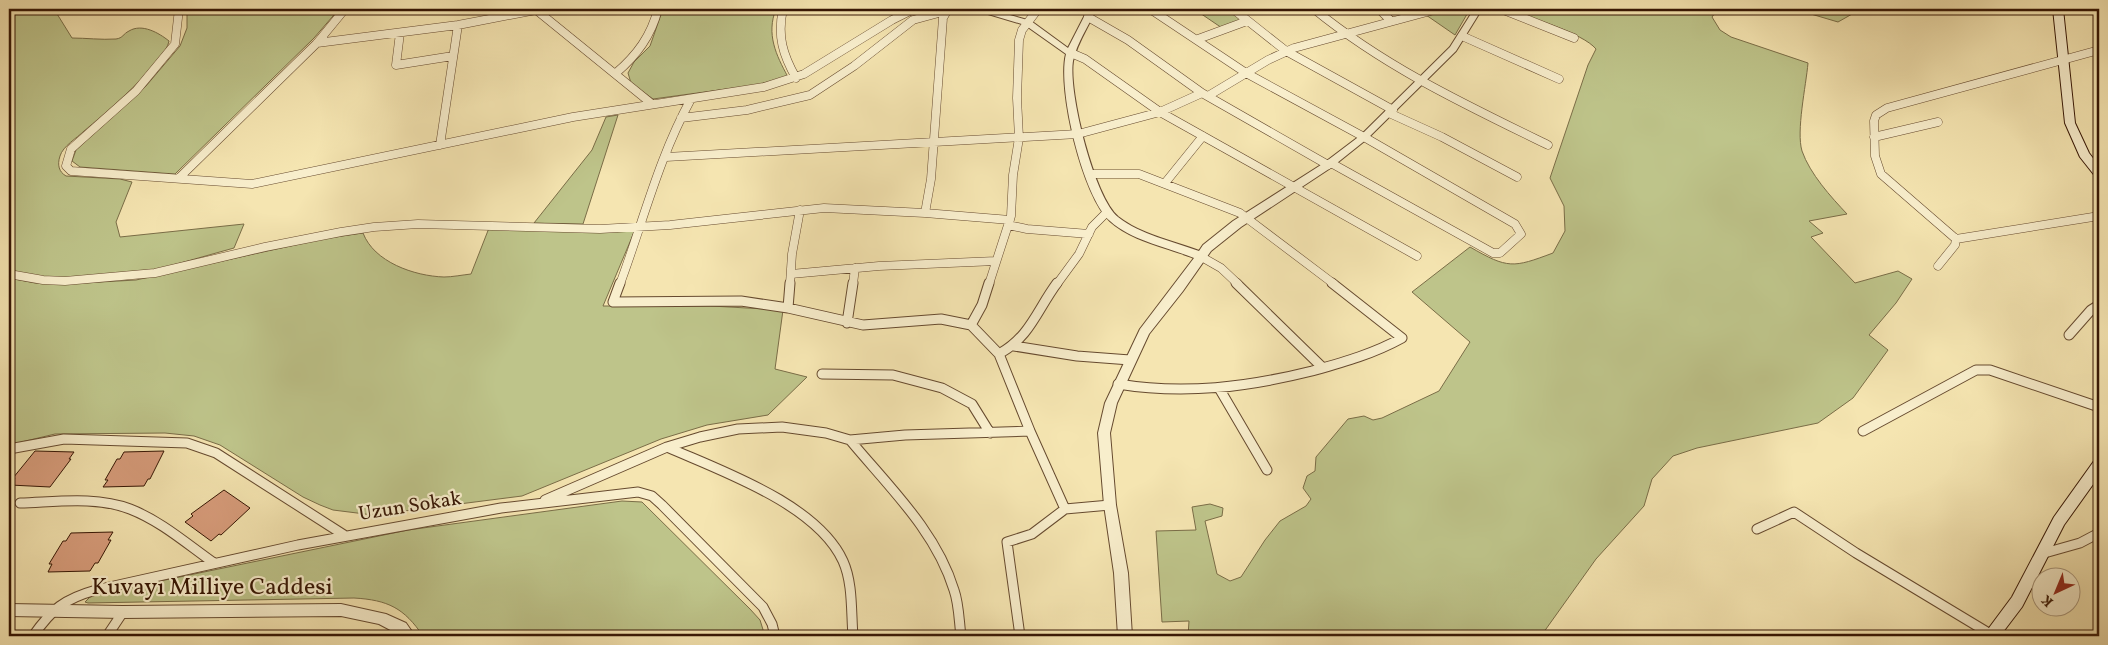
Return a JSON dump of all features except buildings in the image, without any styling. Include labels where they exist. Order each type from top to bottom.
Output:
[{"type":"main road","points":[[2058,9],[2070,123],[2084,154],[2099,173]]},
{"type":"main road","points":[[1991,636],[2026,588],[2059,521],[2099,464]]},
{"type":"street","points":[[179,9],[175,44],[136,91],[71,149],[66,166],[71,171],[252,184],[573,117],[764,87],[796,78],[815,69],[892,20],[914,9]]},
{"type":"street","points":[[179,178],[317,43],[345,9]]},
{"type":"street","points":[[317,43],[458,25],[536,9],[652,104]]},
{"type":"street","points":[[616,73],[635,57],[644,45],[656,19],[658,9]]},
{"type":"street","points":[[782,9],[778,36],[785,59],[796,78]]},
{"type":"street","points":[[981,9],[1028,23],[1056,44],[1085,59],[1160,112],[1417,256]]},
{"type":"street","points":[[970,325],[982,305],[1009,223],[1019,138],[1017,98],[1019,40],[1038,9]]},
{"type":"street","points":[[1150,9],[1198,39],[1246,73],[1364,137],[1518,227],[1520,234],[1500,254],[1493,253],[1205,94],[1090,13],[1071,52],[1068,77],[1078,134],[1099,198],[1107,212],[1125,226],[1200,256],[1221,268],[1322,367]]},
{"type":"street","points":[[1232,9],[1286,51],[1391,112],[1517,177]]},
{"type":"street","points":[[1314,9],[1343,34],[1421,81],[1548,145]]},
{"type":"street","points":[[1379,9],[1391,21]]},
{"type":"street","points":[[666,157],[1078,134],[1160,112],[1205,94],[1286,51],[1438,9]]},
{"type":"street","points":[[1125,636],[1120,573],[1110,506],[1104,434],[1107,414],[1118,384],[1144,332],[1179,288],[1200,256],[1220,237],[1296,187],[1364,137],[1446,57],[1462,36],[1478,9]]},
{"type":"street","points":[[1501,9],[1574,38]]},
{"type":"street","points":[[681,118],[766,106],[810,95],[854,66],[912,20],[947,10]]},
{"type":"street","points":[[925,213],[931,179],[943,18],[947,10]]},
{"type":"street","points":[[1198,39],[1247,21]]},
{"type":"street","points":[[440,145],[458,25]]},
{"type":"street","points":[[400,32],[396,64],[453,56]]},
{"type":"street","points":[[1462,36],[1559,79]]},
{"type":"street","points":[[2099,50],[1881,110],[1874,118],[1876,162],[1881,174],[1956,239],[2099,216]]},
{"type":"street","points":[[691,99],[650,192],[641,227],[613,302],[741,301],[788,308],[847,323],[872,325],[941,319],[970,325],[999,354],[1030,431],[1065,509]]},
{"type":"street","points":[[1874,137],[1938,122]]},
{"type":"street","points":[[1165,183],[1203,136]]},
{"type":"street","points":[[1091,174],[1132,173],[1165,183],[1223,206],[1247,218],[1402,338],[1372,353],[1322,367],[1219,388],[1158,391],[1118,384]]},
{"type":"street","points":[[9,274],[43,280],[65,281],[155,273],[265,247],[374,227],[418,224],[600,228],[641,227],[800,210],[840,208],[925,213],[1009,223],[1027,229],[1090,234]]},
{"type":"street","points":[[788,308],[792,254],[800,210]]},
{"type":"street","points":[[999,354],[1014,346],[1028,330],[1050,293],[1079,254],[1096,222],[1107,212]]},
{"type":"street","points":[[1938,266],[1955,245],[1956,239]]},
{"type":"street","points":[[791,274],[855,268],[996,261]]},
{"type":"street","points":[[847,323],[855,268]]},
{"type":"street","points":[[2069,335],[2091,310],[2099,305]]},
{"type":"street","points":[[1014,346],[1077,356],[1130,360]]},
{"type":"street","points":[[1863,432],[1968,374],[1981,369],[2000,373],[2099,407]]},
{"type":"street","points":[[822,374],[836,376],[894,375],[930,384],[971,403],[984,420],[990,433]]},
{"type":"street","points":[[1219,388],[1267,470]]},
{"type":"street","points":[[538,503],[667,447],[721,432],[765,426],[826,433],[850,440],[905,435],[1030,431]]},
{"type":"street","name":"Uzun Sokak","points":[[9,449],[64,439],[187,443],[216,453],[344,535],[538,503],[638,492],[652,496],[763,607],[772,624],[775,636]]},
{"type":"street","points":[[850,440],[928,534],[955,592],[961,636]]},
{"type":"street","points":[[667,447],[776,498],[806,516],[826,534],[844,561],[853,636]]},
{"type":"street","points":[[20,502],[97,502],[129,509],[154,522],[214,564]]},
{"type":"street","points":[[1020,636],[1007,542],[1032,534],[1065,509],[1110,506]]},
{"type":"street","points":[[1757,529],[1794,512],[1856,553],[1991,636]]},
{"type":"street","points":[[2042,554],[2080,543],[2099,533]]},
{"type":"street","points":[[34,636],[50,611],[80,595],[344,535]]},
{"type":"street","name":"Kuvayı Milliye Caddesi","points":[[9,610],[123,612],[341,610],[381,618],[397,626],[408,636]]},
{"type":"street","points":[[108,636],[123,612]]},
{"type":"green space","points":[[9,9],[54,9],[72,38],[116,39],[129,31],[139,28],[155,32],[169,41],[157,62],[146,75],[70,142],[59,159],[59,168],[66,176],[120,179],[132,182],[116,222],[120,237],[244,224],[234,248],[159,269],[63,278],[32,276],[9,270]]},
{"type":"green space","points":[[187,9],[339,9],[314,38],[175,174],[80,167],[72,161],[76,150],[146,86],[180,46],[187,28]]},
{"type":"green space","points":[[663,9],[776,9],[773,18],[772,36],[776,52],[788,77],[756,85],[653,99],[631,83],[628,73],[634,62],[650,46]]},
{"type":"green space","points":[[1194,9],[1229,9],[1242,20],[1222,28]]},
{"type":"green space","points":[[1451,9],[1470,9],[1455,35],[1426,15]]},
{"type":"green space","points":[[1506,9],[1718,9],[1712,17],[1720,30],[1731,37],[1808,63],[1800,132],[1802,151],[1816,177],[1847,214],[1809,221],[1823,233],[1811,237],[1855,283],[1898,271],[1912,279],[1896,303],[1869,335],[1888,350],[1853,398],[1818,423],[1697,448],[1673,456],[1652,479],[1644,506],[1596,559],[1541,636],[1188,636],[1189,621],[1162,622],[1156,531],[1196,530],[1192,507],[1210,504],[1223,508],[1222,516],[1205,521],[1217,574],[1230,581],[1241,577],[1280,521],[1306,506],[1311,499],[1303,488],[1307,476],[1315,471],[1316,457],[1348,419],[1364,416],[1373,420],[1382,418],[1439,391],[1470,342],[1412,292],[1470,247],[1502,263],[1519,263],[1553,253],[1565,231],[1564,206],[1550,178],[1588,65],[1596,49],[1568,31]]},
{"type":"green space","points":[[1794,9],[1861,9],[1838,22]]},
{"type":"green space","points":[[618,115],[583,224],[534,223],[592,150],[606,117]]},
{"type":"green space","points":[[489,228],[635,230],[603,306],[711,306],[783,310],[775,369],[807,377],[768,415],[707,425],[661,439],[522,496],[373,515],[333,510],[320,505],[303,497],[220,445],[194,436],[165,433],[55,434],[9,445],[9,278],[35,283],[136,280],[322,239],[363,233],[368,243],[376,252],[396,266],[420,274],[450,277],[471,274]]},
{"type":"green space","points":[[622,501],[642,502],[750,609],[760,620],[765,636],[423,636],[402,612],[394,607],[376,601],[354,598],[85,602],[90,597],[102,593],[408,530]]}]
